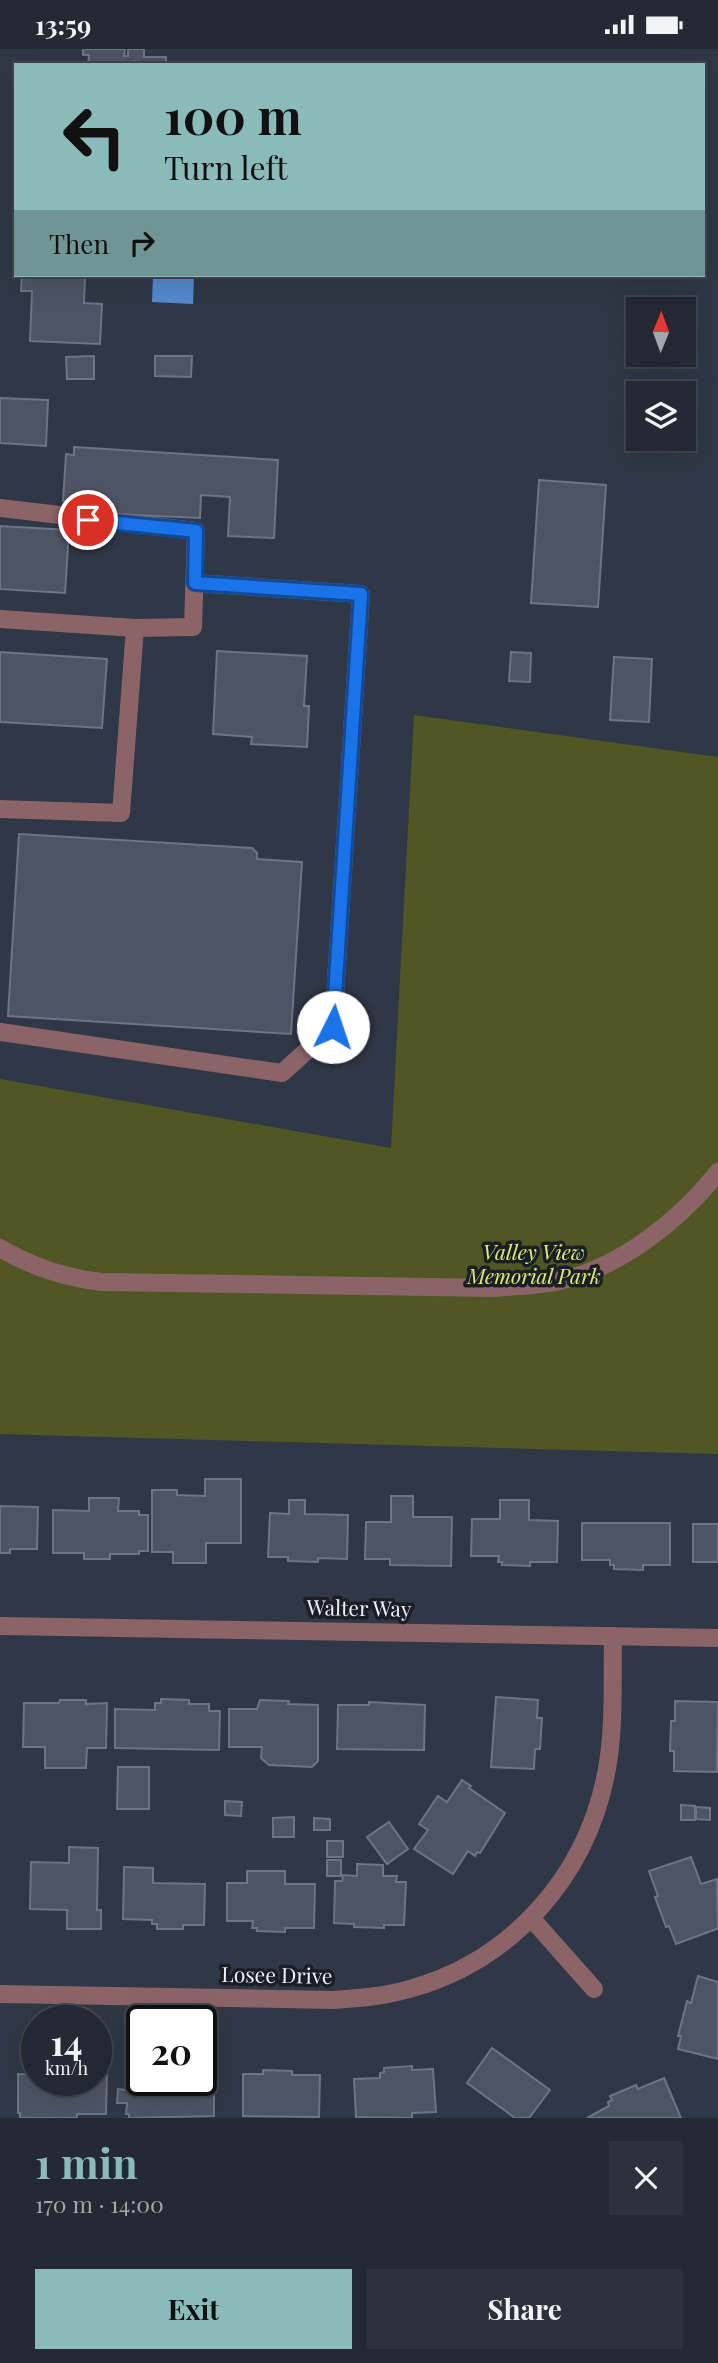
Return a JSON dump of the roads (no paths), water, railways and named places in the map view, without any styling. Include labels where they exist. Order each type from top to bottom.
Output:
[{"type":"street","points":[[0,508],[196,531],[194,627],[135,628],[0,619]]},
{"type":"street","points":[[0,1032],[282,1073],[333,1027],[361,594],[195,583]]},
{"type":"street","points":[[0,809],[121,813],[135,628]]},
{"type":"street","points":[[0,1248],[51,1272],[80,1280],[102,1282],[495,1288],[533,1285],[558,1282],[580,1275],[656,1233],[678,1216],[718,1172]]},
{"type":"street","name":"Walter Way","points":[[0,1626],[718,1638]]},
{"type":"street","name":"Losee Drive","points":[[0,1994],[334,2000],[415,1988],[464,1967],[495,1948],[532,1919],[568,1871],[582,1846],[600,1800],[610,1749],[613,1636]]},
{"type":"street","points":[[532,1919],[594,1989]]},
{"type":"water","points":[[153,277],[194,277],[193,304],[152,302]]},
{"type":"park label","name":"Valley View Memorial Park","points":[[534,1265]]}]
